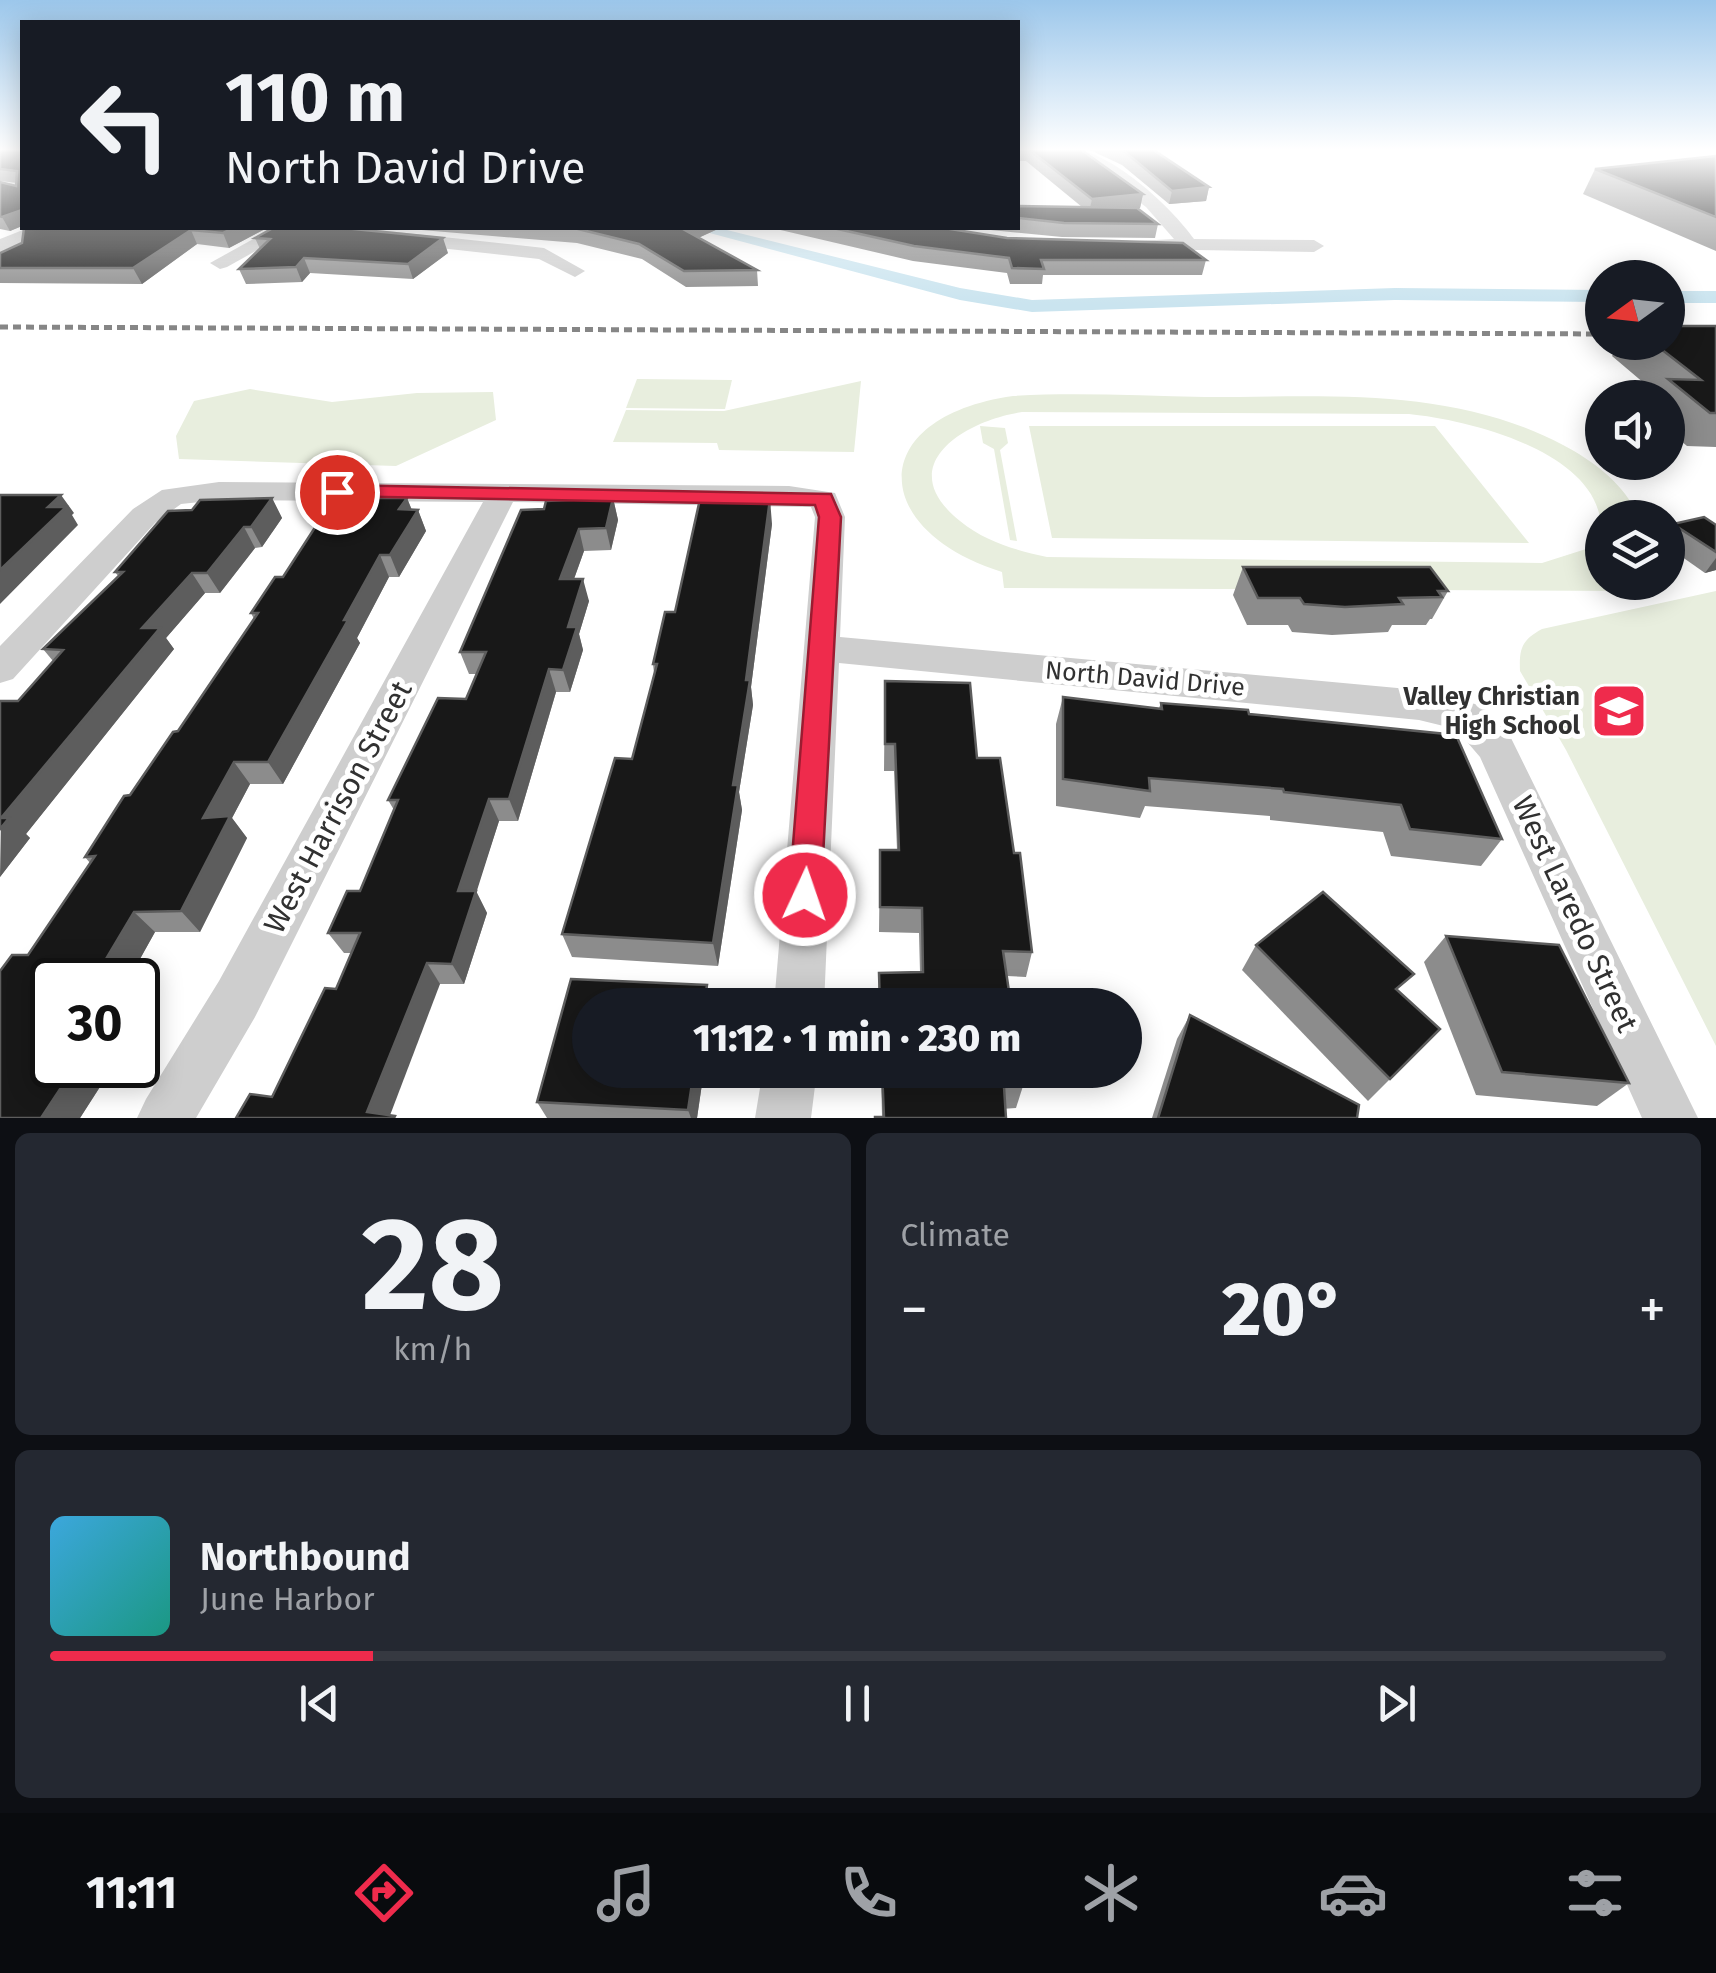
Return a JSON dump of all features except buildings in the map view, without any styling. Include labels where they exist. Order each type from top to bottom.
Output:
[{"type":"street","points":[[1148,201],[1178,226],[1188,245]]},
{"type":"street","points":[[0,246],[39,230]]},
{"type":"street","points":[[220,263],[283,230]]},
{"type":"street","points":[[331,230],[544,254],[574,271]]},
{"type":"street","points":[[1131,246],[1314,246]]},
{"type":"street","points":[[0,669],[144,516],[172,496],[219,491],[824,498],[830,517],[800,988]]},
{"type":"street","name":"West Harrison Street","points":[[165,1118],[237,999],[503,492]]},
{"type":"street","name":"North David Drive","points":[[819,648],[1419,705],[1469,718]]},
{"type":"street","name":"West Laredo Street","points":[[1469,718],[1496,746],[1670,1118]]},
{"type":"street","points":[[782,1118],[787,1088]]},
{"type":"green space","points":[[637,379],[732,380],[725,409],[626,408]]},
{"type":"green space","points":[[861,381],[854,452],[719,450],[717,443],[613,442],[626,410],[724,411]]},
{"type":"green space","points":[[250,389],[332,402],[417,393],[493,392],[496,420],[396,466],[179,459],[176,436],[194,401]]},
{"type":"green space","points":[[1013,396],[1388,399],[1433,404],[1521,426],[1585,458],[1585,480],[1612,480],[1629,500],[1593,500],[1580,480],[1528,445],[1464,424],[1409,414],[1022,412],[959,435],[934,464],[932,481],[940,501],[960,521],[1001,544],[1047,557],[1542,563],[1585,549],[1585,591],[1004,588],[1002,572],[958,553],[926,530],[908,503],[902,476],[909,450],[930,426],[965,408]]},
{"type":"green space","points":[[980,426],[1005,428],[1008,443],[1000,450],[1017,541],[1010,540],[994,449],[983,443]]},
{"type":"green space","points":[[1029,426],[1435,426],[1529,543],[1052,538]]},
{"type":"green space","points":[[1716,591],[1716,1046],[1566,750],[1520,671],[1526,641],[1542,629]]},
{"type":"waterway","points":[[708,230],[960,294],[1032,306],[1395,294],[1585,296]]},
{"type":"waterway","points":[[1685,297],[1716,297]]},
{"type":"railway","points":[[0,327],[1585,334]]},
{"type":"place","name":"Valley Christian High School","points":[[1619,711]]},
{"type":"route","points":[[337,492],[824,498],[830,517],[805,895]]}]
